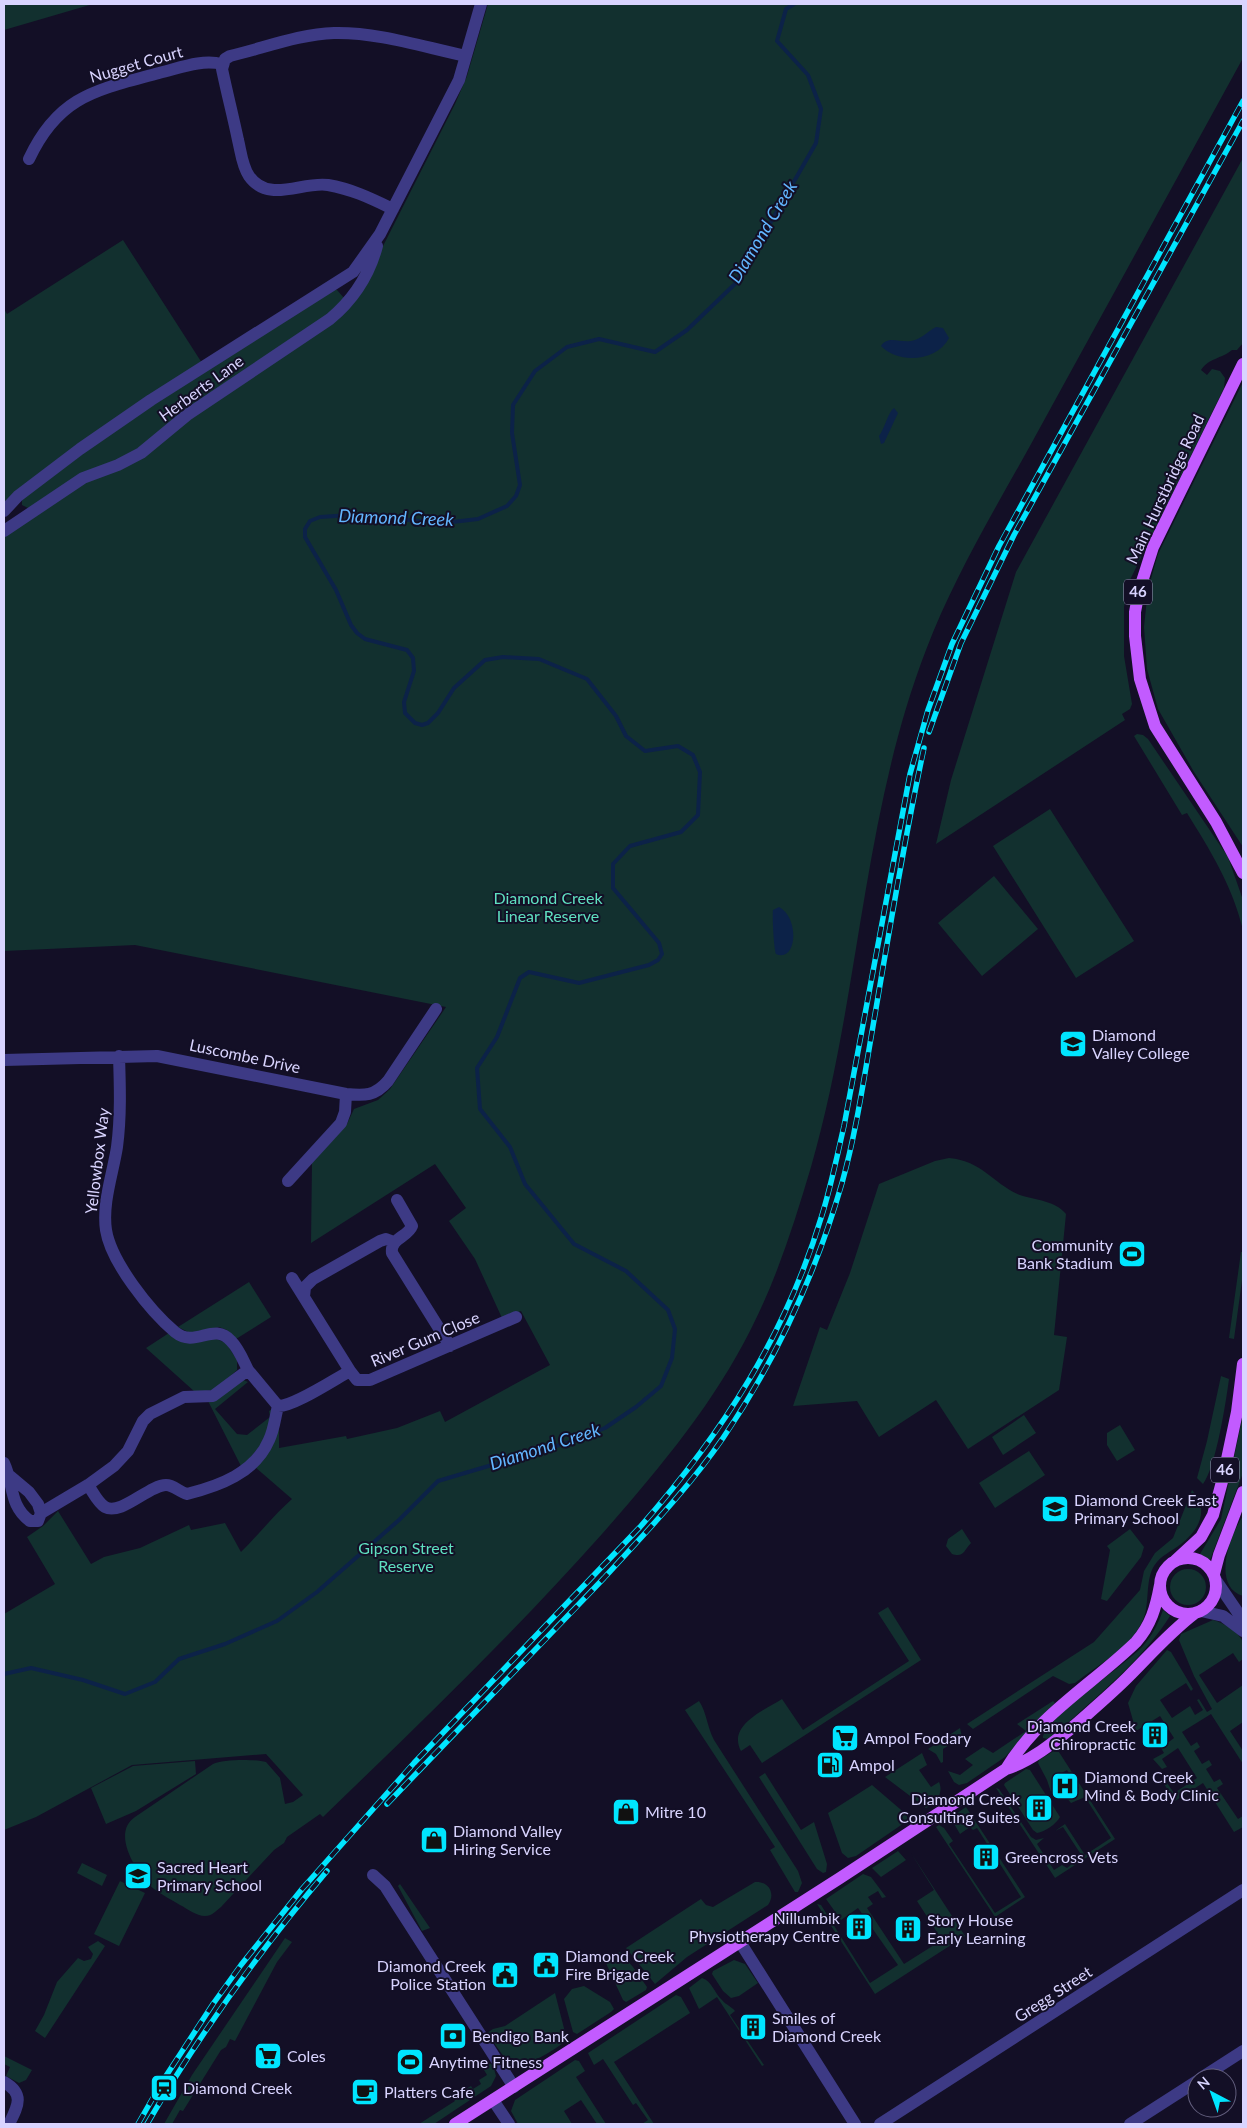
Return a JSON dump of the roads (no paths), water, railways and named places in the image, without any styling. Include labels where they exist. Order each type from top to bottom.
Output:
[{"type":"main road","name":"Main Hurstbridge Road","points":[[1243,364],[1153,547],[1139,591],[1135,612],[1136,649],[1140,679],[1155,726],[1216,822],[1243,873]]},
{"type":"main road","name":"Main Hurstbridge Road","points":[[1216,822],[1243,856]]},
{"type":"main road","name":"46","points":[[1006,1769],[1022,1746],[1047,1719],[1072,1695],[1128,1650],[1144,1634],[1153,1614],[1161,1579],[1167,1568],[1201,1537],[1216,1509],[1237,1412],[1243,1364]]},
{"type":"main road","name":"46","points":[[455,2124],[1006,1769],[1025,1761],[1064,1734],[1123,1682],[1165,1636],[1209,1605],[1214,1596],[1214,1577],[1219,1556],[1243,1492]]},
{"type":"main road","points":[[1175,1561],[1186,1558],[1197,1560],[1207,1565],[1214,1577]]},
{"type":"main road","points":[[1160,1586],[1163,1597],[1171,1608],[1182,1613],[1198,1612]]},
{"type":"street","name":"Herberts Lane","points":[[4,511],[18,496],[143,405],[353,272],[380,234],[459,80],[481,4]]},
{"type":"street","points":[[393,209],[354,191],[326,185],[310,185],[281,191],[271,191],[255,183],[245,168],[222,64],[230,56],[332,33],[368,35],[466,56]]},
{"type":"street","name":"Nugget Court","points":[[29,159],[47,127],[60,113],[90,93],[200,63],[222,64]]},
{"type":"street","name":"Herberts Lane","points":[[4,531],[83,478],[118,465],[141,453],[187,415],[330,319],[359,288],[368,272],[380,234]]},
{"type":"street","points":[[332,286],[343,289],[348,298],[346,304]]},
{"type":"street","points":[[18,496],[18,506],[21,511],[29,513]]},
{"type":"street","name":"Luscombe Drive","points":[[4,1060],[142,1055],[170,1058],[346,1094],[365,1096],[380,1090],[436,1009]]},
{"type":"street","name":"Yellowbox Way","points":[[119,1056],[119,1131],[105,1220],[111,1248],[145,1301],[172,1330],[181,1336],[192,1339],[211,1333],[222,1334],[232,1341],[248,1370]]},
{"type":"street","points":[[288,1181],[341,1124],[345,1112],[346,1094]]},
{"type":"street","points":[[397,1200],[412,1226],[410,1230],[394,1242],[392,1249],[395,1258],[450,1346]]},
{"type":"street","points":[[304,1297],[305,1286],[313,1279],[383,1240],[394,1242]]},
{"type":"street","points":[[292,1278],[350,1371]]},
{"type":"street","name":"River Gum Close","points":[[278,1406],[293,1402],[350,1371],[357,1380],[370,1380],[516,1317]]},
{"type":"street","points":[[41,1513],[108,1472],[121,1460],[133,1442],[143,1421],[150,1414],[184,1397],[213,1396],[248,1370],[278,1406],[272,1434],[263,1451],[250,1467],[228,1481],[187,1494],[172,1486],[160,1486],[124,1505],[108,1508],[103,1506],[88,1485]]},
{"type":"street","points":[[4,1463],[10,1476],[13,1500],[20,1513],[30,1521],[36,1522],[40,1519],[41,1513],[38,1504],[29,1492],[10,1476]]},
{"type":"street","points":[[1214,1577],[1243,1626]]},
{"type":"street","points":[[1198,1612],[1223,1616],[1243,1626]]},
{"type":"street","points":[[373,1875],[385,1886],[514,2087]]},
{"type":"street","name":"Gregg Street","points":[[880,2124],[1243,1890]]},
{"type":"street","points":[[740,1942],[855,2124]]},
{"type":"street","points":[[1217,2068],[1243,2051]]},
{"type":"street","points":[[4,2082],[13,2088],[18,2098],[17,2108],[9,2124]]},
{"type":"street","points":[[1130,2124],[1187,2087]]},
{"type":"street","points":[[493,2100],[509,2124]]},
{"type":"water","points":[[936,327],[943,328],[949,338],[936,352],[927,356],[907,358],[897,356],[881,346],[891,340],[914,340]]},
{"type":"water","points":[[894,408],[898,413],[884,443],[881,444],[879,436]]},
{"type":"water","points":[[779,907],[786,913],[793,929],[792,946],[783,955],[776,954],[774,940],[773,910]]},
{"type":"waterway","name":"Diamond Creek","points":[[4,1674],[31,1668],[83,1680],[125,1694],[155,1682],[179,1659],[225,1644],[277,1621],[317,1592],[399,1520],[438,1481],[573,1441],[605,1428],[636,1407],[661,1386],[672,1358],[675,1329],[668,1310],[626,1271],[574,1244],[525,1184],[510,1147],[480,1109],[477,1068],[497,1037],[520,978],[529,972],[579,983],[649,965],[658,960],[662,954],[659,943],[613,888],[613,864],[630,846],[681,832],[698,815],[700,772],[693,755],[678,746],[645,751],[626,736],[616,716],[587,679],[539,659],[503,657],[485,660],[454,688],[438,713],[428,723],[422,725],[415,723],[405,713],[404,702],[414,671],[413,658],[407,650],[365,639],[357,633],[351,625],[336,590],[305,537],[305,529],[310,521],[320,517],[350,515],[444,523],[478,519],[507,506],[516,496],[520,485],[512,433],[513,405],[535,371],[567,347],[599,339],[655,352],[687,330],[736,283],[816,143],[821,109],[808,75],[777,41],[786,9],[794,4]]},
{"type":"railway","points":[[138,2124],[162,2082],[213,2004],[241,1965],[302,1889],[414,1763],[640,1527],[670,1492],[724,1419],[770,1342],[790,1301],[807,1259],[828,1193],[844,1126],[910,774],[928,710],[952,644],[999,546],[1243,101]]},
{"type":"railway","points":[[929,732],[961,643],[1014,535],[1243,121]]},
{"type":"railway","points":[[387,1804],[604,1578],[681,1493],[723,1438],[777,1347],[793,1315],[820,1250],[832,1217],[847,1164],[924,748]]},
{"type":"railway","points":[[147,2124],[231,1994],[278,1931],[327,1871]]},
{"type":"place","name":"Diamond Valley College","points":[[1073,1044]]},
{"type":"place","name":"Community Bank Stadium","points":[[1132,1254]]},
{"type":"place","name":"Diamond Creek East Primary School","points":[[1055,1509]]},
{"type":"place","name":"Diamond Creek Chiropractic","points":[[1155,1735]]},
{"type":"place","name":"Ampol Foodary","points":[[845,1738]]},
{"type":"place","name":"Ampol","points":[[830,1765]]},
{"type":"place","name":"Diamond Creek Mind & Body Clinic","points":[[1065,1786]]},
{"type":"place","name":"Diamond Creek Consulting Suites","points":[[1039,1808]]},
{"type":"place","name":"Mitre 10","points":[[626,1812]]},
{"type":"place","name":"Diamond Valley Hiring Service","points":[[434,1840]]},
{"type":"place","name":"Greencross Vets","points":[[986,1857]]},
{"type":"place","name":"Sacred Heart Primary School","points":[[138,1876]]},
{"type":"place","name":"Nillumbik Physiotherapy Centre","points":[[859,1927]]},
{"type":"place","name":"Story House Early Learning","points":[[908,1929]]},
{"type":"place","name":"Diamond Creek Fire Brigade","points":[[546,1965]]},
{"type":"place","name":"Diamond Creek Police Station","points":[[505,1975]]},
{"type":"place","name":"Smiles of Diamond Creek","points":[[753,2027]]},
{"type":"place","name":"Bendigo Bank","points":[[453,2036]]},
{"type":"place","name":"Coles","points":[[268,2056]]},
{"type":"place","name":"Anytime Fitness","points":[[410,2062]]},
{"type":"place","name":"Diamond Creek","points":[[164,2088]]},
{"type":"place","name":"Platters Cafe","points":[[365,2092]]},
{"type":"park label","name":"Diamond Creek Linear Reserve","points":[[548,907]]},
{"type":"park label","name":"Gipson Street Reserve","points":[[406,1557]]}]
